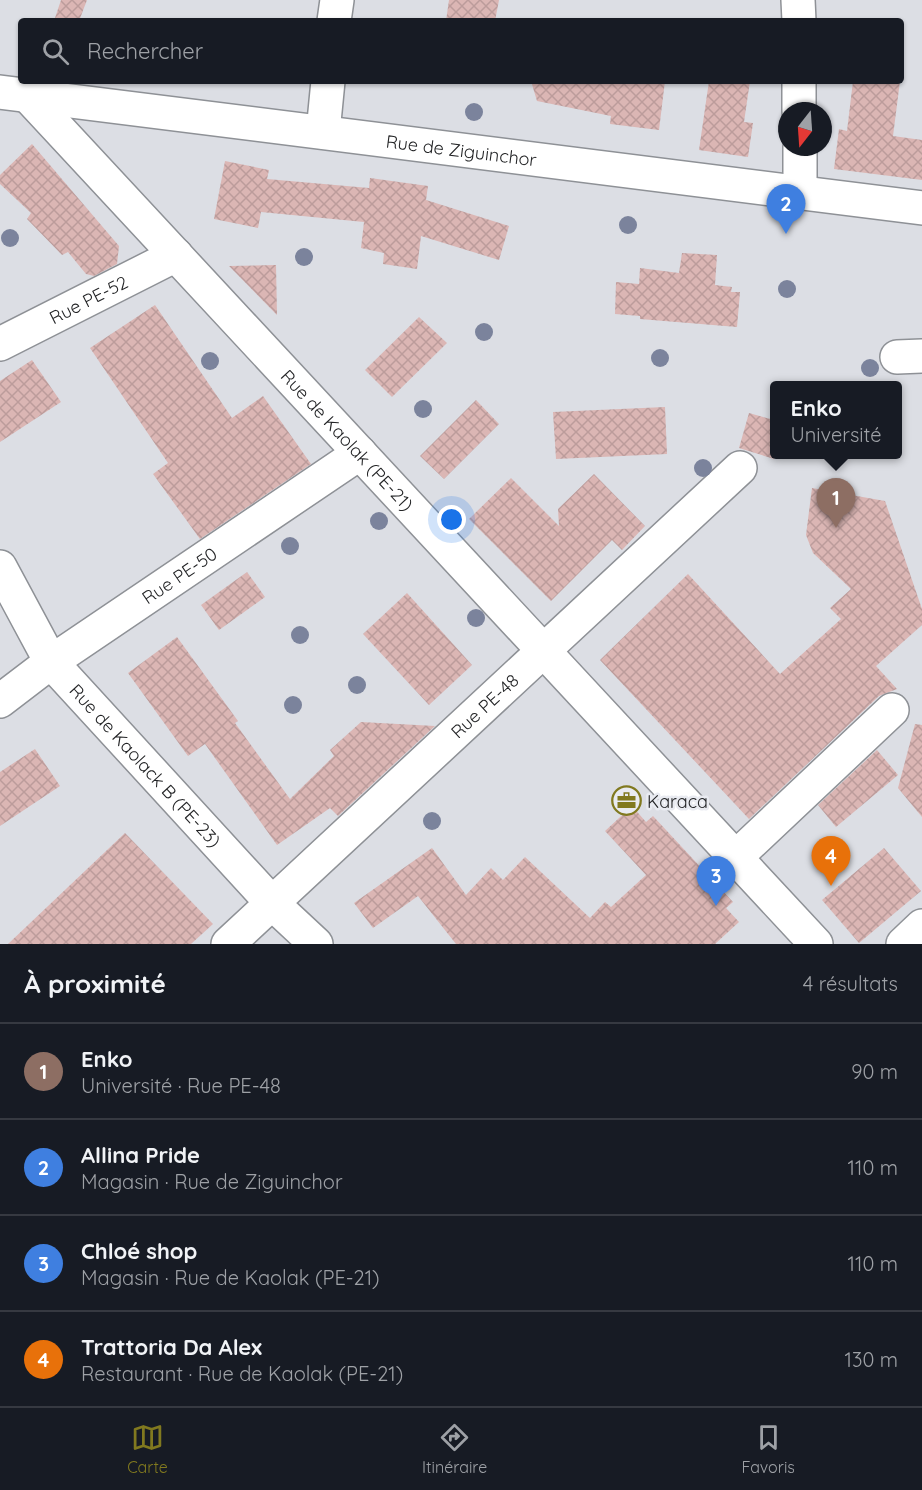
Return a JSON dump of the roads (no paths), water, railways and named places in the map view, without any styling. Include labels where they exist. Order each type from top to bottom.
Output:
[{"type":"street","points":[[334,18],[336,0]]},
{"type":"street","points":[[798,0],[799,18]]},
{"type":"street","points":[[323,132],[328,84]]},
{"type":"street","points":[[799,84],[800,102]]},
{"type":"street","name":"Rue de Ziguinchor","points":[[14,93],[922,208]]},
{"type":"street","name":"Rue de Kaolak (PE-21)","points":[[14,93],[176,255],[816,944]]},
{"type":"street","points":[[800,156],[800,192]]},
{"type":"street","name":"Rue PE-52","points":[[0,344],[176,255]]},
{"type":"street","name":"Rue PE-50","points":[[0,701],[51,662],[360,453]]},
{"type":"street","name":"Rue PE-48","points":[[228,944],[740,468]]},
{"type":"street","name":"Rue de Kaolack B (PE-23)","points":[[0,567],[51,662],[272,903],[316,944]]},
{"type":"street","points":[[736,858],[892,710]]},
{"type":"street","points":[[903,944],[922,926]]},
{"type":"place","name":"Allina Pride","points":[[786,234]]},
{"type":"place","name":"Enko","points":[[836,528]]},
{"type":"place","name":"Karaca","points":[[626,801]]},
{"type":"place","name":"Trattoria Da Alex","points":[[831,886]]},
{"type":"place","name":"Chloé shop","points":[[716,906]]}]
